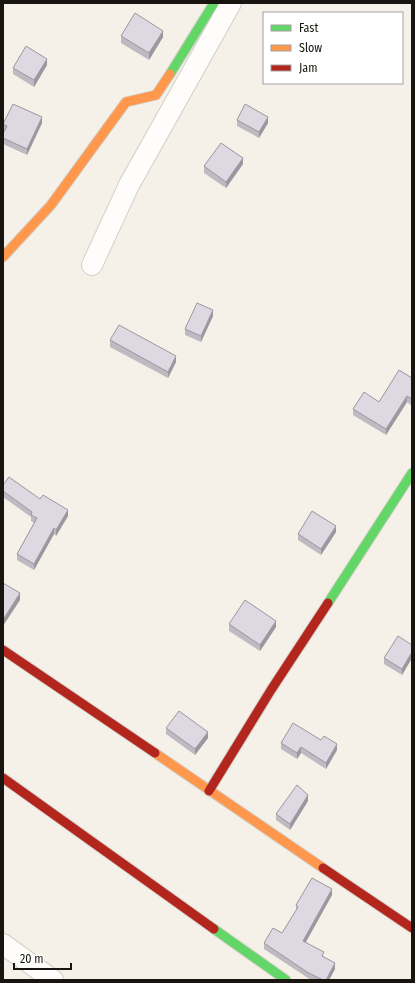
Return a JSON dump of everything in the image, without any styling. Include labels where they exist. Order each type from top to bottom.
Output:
[{"type":"street","points":[[3,257],[51,205],[126,102],[156,95],[214,3]]},
{"type":"street","points":[[92,265],[129,185],[231,3]]},
{"type":"street","points":[[209,790],[271,690],[412,473]]},
{"type":"street","points":[[3,650],[412,928]]},
{"type":"street","points":[[3,778],[286,980]]},
{"type":"street","points":[[3,944],[53,980]]},
{"type":"building","points":[[135,13],[163,31],[149,53],[121,36]]},
{"type":"building","points":[[26,46],[47,59],[34,80],[13,68]]},
{"type":"building","points":[[13,104],[42,117],[27,149],[3,138],[3,134],[7,126],[3,124]]},
{"type":"building","points":[[245,104],[268,117],[259,132],[237,120]]},
{"type":"building","points":[[221,143],[243,158],[226,182],[204,166]]},
{"type":"building","points":[[197,303],[213,310],[201,336],[185,329]]},
{"type":"building","points":[[119,325],[176,356],[168,372],[110,340]]},
{"type":"building","points":[[399,370],[412,378],[412,399],[407,396],[386,429],[353,409],[364,392],[379,402]]},
{"type":"building","points":[[9,477],[40,499],[43,495],[68,510],[56,530],[54,528],[34,564],[17,554],[37,518],[31,515],[32,512],[3,491],[3,485]]},
{"type":"building","points":[[312,511],[336,526],[321,549],[298,534]]},
{"type":"building","points":[[3,583],[20,593],[3,620]]},
{"type":"building","points":[[245,600],[276,621],[260,645],[229,624]]},
{"type":"building","points":[[398,636],[412,645],[412,652],[402,669],[384,658]]},
{"type":"building","points":[[179,711],[208,732],[195,749],[166,728]]},
{"type":"building","points":[[293,723],[321,740],[324,736],[337,744],[326,763],[301,747],[297,753],[281,743]]},
{"type":"building","points":[[297,785],[308,795],[290,824],[276,814]]},
{"type":"building","points":[[312,878],[332,889],[303,941],[324,952],[322,956],[335,963],[326,980],[307,972],[264,943],[273,928],[282,933],[298,907],[296,905]]},
{"type":"traffic: fast","points":[[170,74],[214,3]]},
{"type":"traffic: fast","points":[[328,603],[412,473]]},
{"type":"traffic: fast","points":[[214,929],[286,980]]},
{"type":"traffic: slow","points":[[3,257],[51,205],[126,102],[156,95],[170,74]]},
{"type":"traffic: slow","points":[[155,753],[323,868]]},
{"type":"traffic: jam","points":[[209,791],[271,690],[328,603]]},
{"type":"traffic: jam","points":[[3,650],[155,753]]},
{"type":"traffic: jam","points":[[3,778],[214,929]]},
{"type":"traffic: jam","points":[[323,868],[412,928]]}]
